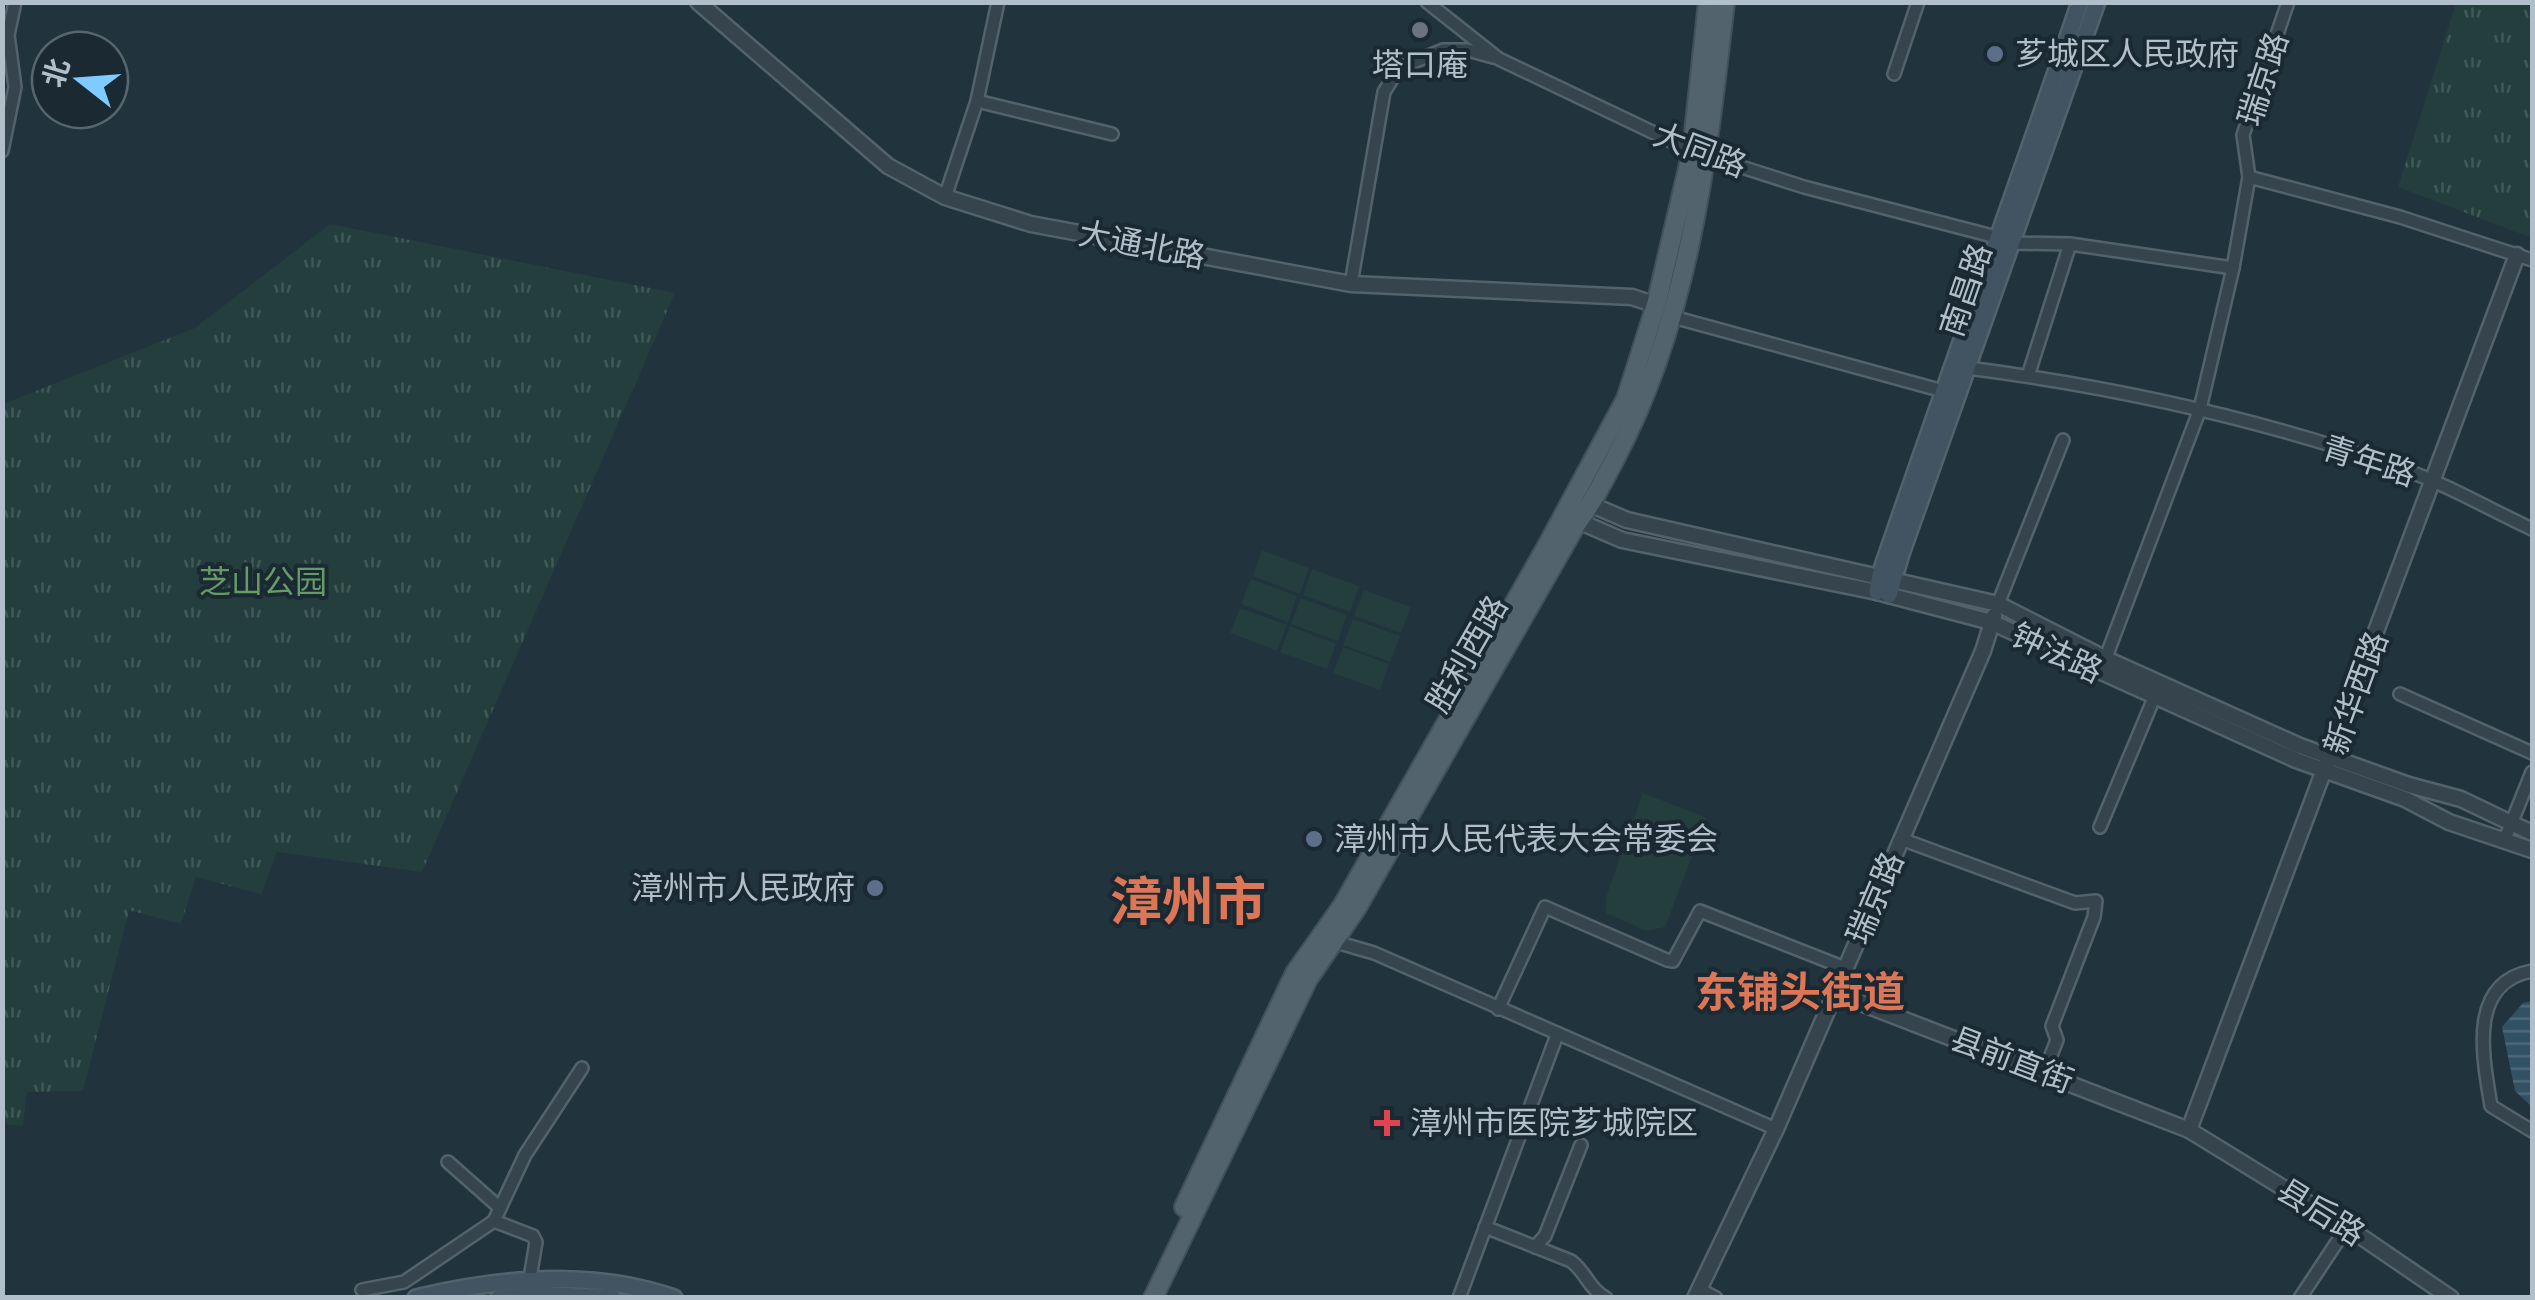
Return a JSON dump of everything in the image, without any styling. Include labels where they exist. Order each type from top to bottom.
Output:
[{"type":"main road","name":"胜利西路","points":[[1700,154],[1708,2]]},
{"type":"main road","name":"胜利西路","points":[[1153,1298],[1328,940],[1571,518],[1642,408],[1673,317],[1724,2]]},
{"type":"main road","name":"南昌路","points":[[1885,585],[1968,368],[2080,2]]},
{"type":"main road","name":"南昌路","points":[[1885,585],[1943,391],[2006,240],[2096,2]]},
{"type":"main road","points":[[1583,500],[1626,399],[1700,154]]},
{"type":"main road","points":[[1141,1298],[1295,973],[1328,940]]},
{"type":"main road","points":[[416,1298],[463,1286],[530,1278],[609,1283],[674,1298]]},
{"type":"main road","points":[[499,1298],[536,1294],[610,1297]]},
{"type":"street","points":[[2,151],[15,87],[8,35],[15,2]]},
{"type":"street","name":"大通北路","points":[[698,2],[888,166],[944,197],[1032,224],[1351,284],[1632,297],[1656,304]]},
{"type":"street","points":[[944,197],[978,101],[998,2]]},
{"type":"street","name":"大同路","points":[[1427,2],[1499,59],[1700,154],[1804,187],[2006,240],[2070,244],[2233,268]]},
{"type":"street","points":[[1894,74],[1918,2]]},
{"type":"street","name":"瑞京路","points":[[2103,666],[2200,409],[2250,177],[2243,136],[2288,2]]},
{"type":"street","points":[[1351,284],[1384,92],[1399,68],[1443,50],[1468,50],[1499,59]]},
{"type":"street","points":[[978,101],[1112,134]]},
{"type":"street","points":[[2250,177],[2400,216],[2532,260]]},
{"type":"street","points":[[2028,376],[2070,244]]},
{"type":"street","name":"新华西路","points":[[2190,1130],[2517,255]]},
{"type":"street","points":[[1673,317],[1943,391]]},
{"type":"street","name":"青年路","points":[[1968,368],[2200,409],[2402,468],[2532,529]]},
{"type":"street","points":[[1998,604],[2063,440]]},
{"type":"street","name":"钟法路","points":[[1583,500],[1627,520],[1885,585],[1992,622],[2329,765],[2448,822],[2532,850]]},
{"type":"street","name":"钟法路","points":[[1571,518],[1622,540],[1998,604],[2154,698],[2296,760],[2461,799],[2532,833]]},
{"type":"street","name":"瑞京路","points":[[1697,1293],[1776,1129],[1982,652],[1998,604]]},
{"type":"street","points":[[2400,694],[2532,753]]},
{"type":"street","points":[[2100,826],[2154,698]]},
{"type":"street","points":[[2505,839],[2532,772]]},
{"type":"street","points":[[1901,839],[2075,903],[2096,901],[2094,916],[2052,1026],[2057,1040],[2044,1073]]},
{"type":"street","points":[[1498,1009],[1545,907],[1668,960],[1673,961],[1700,911],[1845,968]]},
{"type":"street","points":[[1328,940],[1374,954],[1776,1129]]},
{"type":"street","points":[[2532,971],[2512,975],[2488,1001],[2482,1054],[2491,1106],[2532,1131]]},
{"type":"street","name":"县前直街","points":[[1835,992],[2190,1130]]},
{"type":"street","points":[[1459,1298],[1557,1034]]},
{"type":"street","points":[[362,1290],[404,1282],[494,1222],[525,1155],[582,1068]]},
{"type":"street","name":"县后路","points":[[2190,1130],[2451,1298]]},
{"type":"street","points":[[1536,1247],[1545,1236],[1581,1145]]},
{"type":"street","points":[[448,1162],[500,1208]]},
{"type":"street","points":[[494,1222],[533,1236],[536,1242],[530,1278]]},
{"type":"street","points":[[1485,1227],[1583,1270],[1588,1292],[1606,1298]]},
{"type":"street","points":[[2300,1298],[2347,1228]]},
{"type":"street","points":[[1697,1293],[1716,1298]]},
{"type":"green space","points":[[2456,3],[2532,3],[2532,238],[2398,187]]},
{"type":"green space","name":"芝山公园","points":[[330,224],[675,293],[422,872],[277,852],[261,894],[196,877],[181,924],[129,910],[83,1091],[27,1092],[23,1126],[3,1124],[3,404],[195,328]]},
{"type":"green space","points":[[1262,550],[1309,568],[1300,594],[1253,576]]},
{"type":"green space","points":[[1312,569],[1359,586],[1350,612],[1303,595]]},
{"type":"green space","points":[[1251,579],[1297,596],[1288,622],[1241,604]]},
{"type":"green space","points":[[1364,590],[1411,607],[1401,633],[1354,616]]},
{"type":"green space","points":[[1301,598],[1347,615],[1338,641],[1291,624]]},
{"type":"green space","points":[[1240,608],[1287,625],[1277,651],[1230,633]]},
{"type":"green space","points":[[1353,619],[1400,636],[1390,662],[1343,645]]},
{"type":"green space","points":[[1290,626],[1336,644],[1327,669],[1280,652]]},
{"type":"green space","points":[[1343,647],[1389,664],[1380,690],[1333,673]]},
{"type":"green space","points":[[1643,793],[1707,818],[1665,927],[1646,931],[1606,913],[1606,897]]},
{"type":"water","points":[[2532,1001],[2532,1107],[2515,1091],[2502,1027],[2523,1003]]},
{"type":"place","name":"塔口庵","points":[[1420,30]]},
{"type":"place","name":"芗城区人民政府","points":[[1995,54]]},
{"type":"place","name":"漳州市人民代表大会常委会","points":[[1314,839]]},
{"type":"place","name":"漳州市人民政府","points":[[875,888]]},
{"type":"place","name":"漳州市医院芗城院区","points":[[1387,1123]]},
{"type":"district","name":"漳州市","points":[[1188,902]]},
{"type":"district","name":"东铺头街道","points":[[1800,992]]}]
